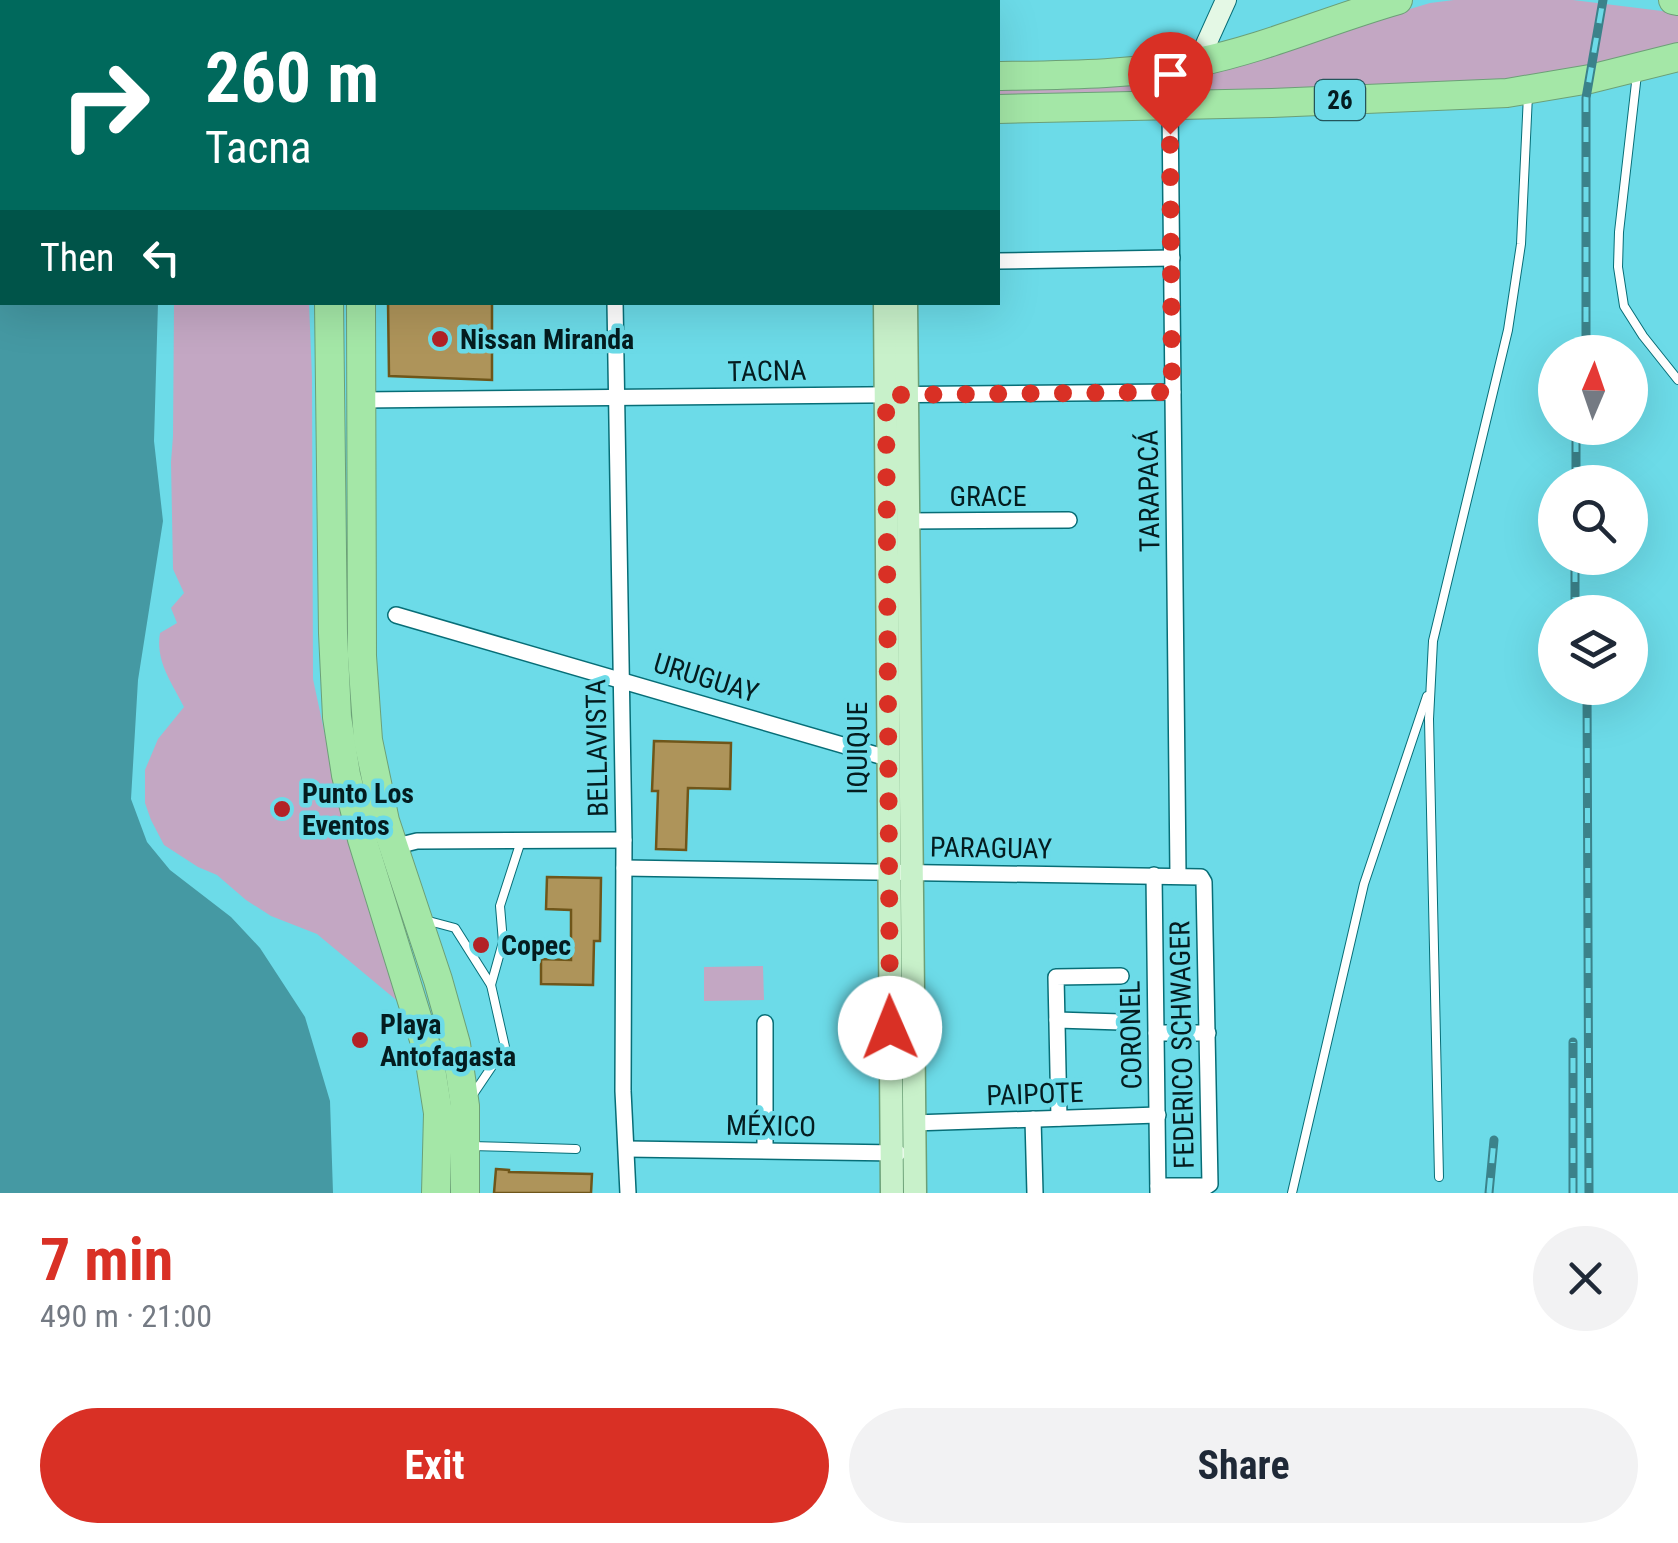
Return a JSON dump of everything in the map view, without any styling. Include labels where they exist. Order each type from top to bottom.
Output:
[{"type":"highway","points":[[1000,76],[1126,72],[1198,62],[1398,0]]},
{"type":"highway","name":"26","points":[[1000,109],[1486,94],[1590,79],[1678,56]]},
{"type":"highway","points":[[329,305],[338,717],[346,775],[362,839],[429,1056],[438,1113],[436,1193]]},
{"type":"highway","points":[[361,305],[364,699],[375,779],[450,1021],[462,1075],[465,1193]]},
{"type":"main road","name":"IQUIQUE","points":[[884,305],[908,521],[899,872],[903,1153],[914,1193]]},
{"type":"main road","name":"IQUIQUE","points":[[892,1193],[913,1123],[899,872],[887,758],[896,395],[906,305]]},
{"type":"street","points":[[1198,62],[1226,0]]},
{"type":"street","name":"TARAPACÁ","points":[[1170,106],[1178,875]]},
{"type":"street","points":[[1000,261],[1172,258]]},
{"type":"street","name":"BELLAVISTA","points":[[615,305],[624,840],[623,1091],[628,1193]]},
{"type":"street","name":"TACNA","points":[[362,400],[1172,392]]},
{"type":"street","name":"GRACE","points":[[908,521],[1069,520]]},
{"type":"street","name":"URUGUAY","points":[[396,615],[887,758]]},
{"type":"street","points":[[393,847],[418,841],[624,840]]},
{"type":"street","name":"PARAGUAY","points":[[624,868],[1178,875]]},
{"type":"street","name":"CORONEL","points":[[1154,875],[1158,1189]]},
{"type":"street","name":"FEDERICO SCHWAGER","points":[[1158,1189],[1210,1184],[1204,882],[1199,876],[1178,875]]},
{"type":"street","points":[[1059,1118],[1056,977],[1121,976]]},
{"type":"street","points":[[1058,1020],[1121,1022]]},
{"type":"street","points":[[765,1022],[765,1150]]},
{"type":"street","points":[[1156,1032],[1208,1033]]},
{"type":"street","name":"PAIPOTE","points":[[913,1123],[1158,1116]]},
{"type":"street","points":[[1033,1118],[1035,1193]]},
{"type":"street","name":"MÉXICO","points":[[627,1149],[903,1153]]},
{"type":"lane","points":[[1638,66],[1618,232],[1618,268],[1624,306],[1678,380]]},
{"type":"lane","points":[[1439,1177],[1429,719],[1433,641],[1508,330],[1522,244],[1528,90]]},
{"type":"lane","points":[[1292,1193],[1364,884],[1431,684]]},
{"type":"lane","points":[[492,985],[503,942],[500,906],[521,841]]},
{"type":"lane","points":[[416,917],[454,928],[492,985],[505,1047],[465,1106]]},
{"type":"lane","points":[[466,1146],[576,1148]]},
{"type":"shaded area","points":[[1573,0],[1678,13],[1678,46],[1567,71],[1469,85],[1000,98],[1000,87],[1380,18],[1430,3]]},
{"type":"shaded area","points":[[174,305],[309,305],[313,679],[341,810],[401,1004],[317,934],[271,916],[217,875],[164,845],[151,820],[145,803],[145,770],[158,739],[184,707],[166,671],[159,643],[160,633],[177,623],[171,608],[184,593],[173,569]]},
{"type":"shaded area","points":[[763,966],[764,1000],[704,1001],[704,967]]},
{"type":"water","points":[[0,305],[158,305],[154,441],[163,521],[138,680],[131,799],[147,842],[170,870],[231,917],[260,948],[305,1017],[330,1101],[333,1193],[0,1193]]},
{"type":"building","name":"Nissan Miranda","points":[[388,305],[492,305],[492,380],[389,376]]},
{"type":"building","points":[[654,741],[731,743],[730,789],[688,788],[686,850],[656,849],[658,791],[652,791]]},
{"type":"building","points":[[547,877],[601,878],[600,941],[594,941],[593,985],[541,984],[541,959],[571,960],[571,910],[546,909]]},
{"type":"building","points":[[496,1169],[592,1174],[591,1193],[494,1193]]},
{"type":"railway","points":[[1586,335],[1586,98],[1603,0]]},
{"type":"railway","points":[[1576,445],[1576,465]]},
{"type":"railway","points":[[1575,575],[1575,595]]},
{"type":"railway","points":[[1587,705],[1589,1193]]},
{"type":"railway","points":[[1573,1042],[1573,1193]]},
{"type":"railway","points":[[1489,1193],[1494,1140]]},
{"type":"place","name":"Nissan Miranda","points":[[440,339]]},
{"type":"place","name":"Punto Los Eventos","points":[[282,809]]},
{"type":"place","name":"Copec","points":[[481,945]]},
{"type":"place","name":"Playa Antofagasta","points":[[360,1040]]},
{"type":"route","points":[[890,1028],[886,395],[1172,392],[1170,134]]}]
